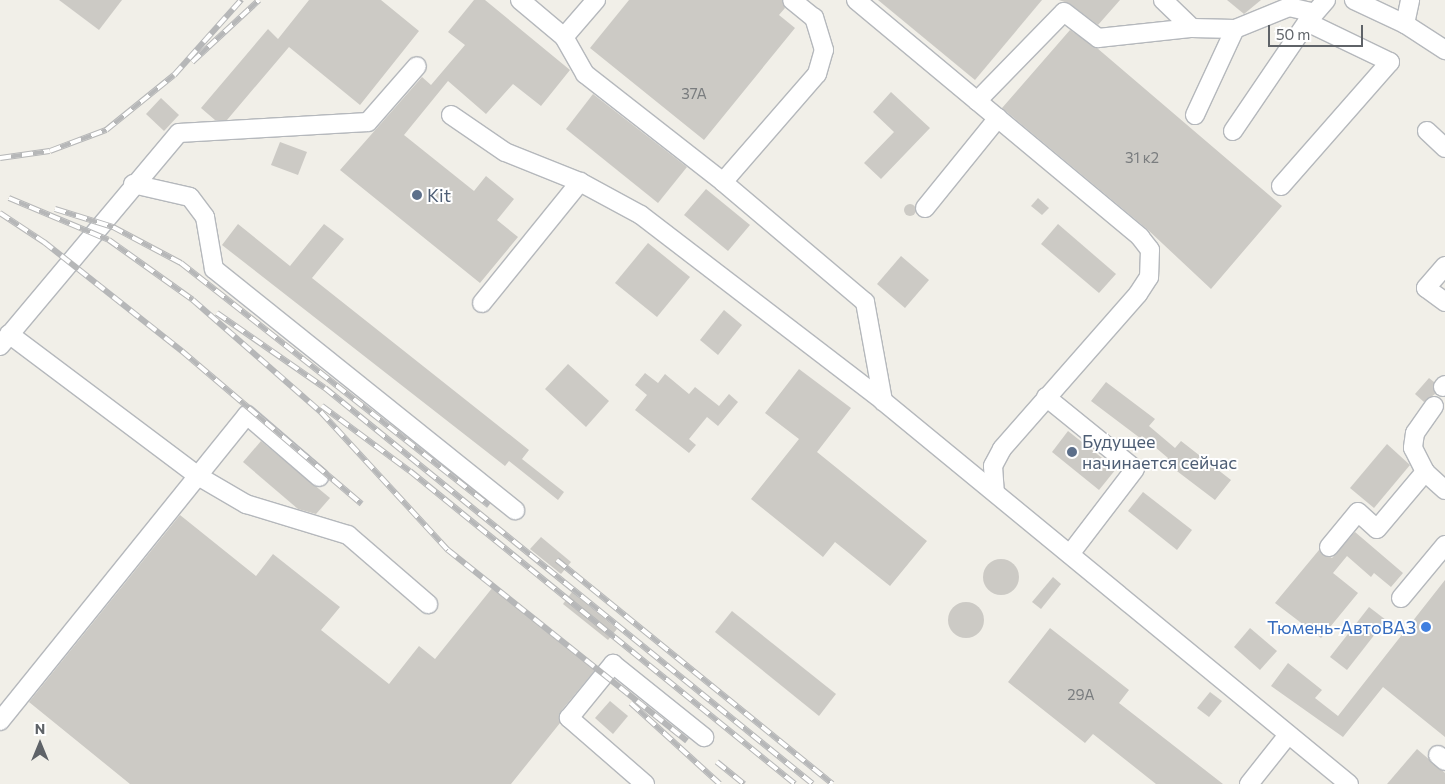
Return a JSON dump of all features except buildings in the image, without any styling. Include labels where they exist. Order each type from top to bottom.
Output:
[{"type":"lane","points":[[520,0],[564,37],[585,74],[723,182],[865,302],[883,401]]},
{"type":"lane","points":[[564,37],[596,0]]},
{"type":"lane","points":[[723,182],[817,74],[824,50],[814,18],[792,0]]},
{"type":"lane","points":[[856,0],[1140,237],[1150,250],[1149,277],[1138,294],[1002,449],[993,466],[995,492]]},
{"type":"lane","points":[[1163,0],[1192,28]]},
{"type":"lane","points":[[1233,131],[1310,18],[1326,0]]},
{"type":"lane","points":[[1354,0],[1405,24],[1445,50]]},
{"type":"lane","points":[[1405,24],[1410,0]]},
{"type":"lane","points":[[977,101],[1064,12],[1098,38],[1192,28],[1235,29],[1290,8],[1390,62],[1281,186]]},
{"type":"lane","points":[[1195,115],[1235,29]]},
{"type":"lane","points":[[417,66],[368,122],[179,133],[133,184],[5,340],[198,476],[246,504],[348,535],[428,604]]},
{"type":"lane","points":[[451,115],[505,152],[580,182],[641,215],[883,401],[1349,784]]},
{"type":"lane","points":[[925,208],[998,118]]},
{"type":"lane","points":[[1428,131],[1445,148]]},
{"type":"lane","points":[[482,303],[580,182]]},
{"type":"lane","points":[[133,184],[190,197],[205,217],[214,269],[515,510]]},
{"type":"lane","points":[[1445,266],[1426,288],[1445,302]]},
{"type":"lane","points":[[1046,397],[1135,469],[1070,554]]},
{"type":"lane","points":[[1434,406],[1415,433],[1413,448],[1425,472],[1445,490]]},
{"type":"lane","points":[[0,721],[247,415],[319,477]]},
{"type":"lane","points":[[1329,547],[1358,512],[1377,528],[1425,472]]},
{"type":"lane","points":[[1401,598],[1445,545]]},
{"type":"lane","points":[[645,784],[569,718],[613,664],[704,737]]},
{"type":"lane","points":[[1248,784],[1288,735]]},
{"type":"railway","points":[[0,158],[50,151],[106,130],[174,75],[241,0]]},
{"type":"railway","points":[[192,62],[259,0]]},
{"type":"railway","points":[[9,198],[109,240],[193,300],[321,412],[448,550],[687,741]]},
{"type":"railway","points":[[55,209],[113,227],[181,263],[489,505]]},
{"type":"railway","points":[[0,213],[44,242],[182,351],[362,504]]},
{"type":"railway","points":[[217,313],[325,388],[813,784]]},
{"type":"railway","points":[[322,406],[410,471],[795,784]]},
{"type":"railway","points":[[557,560],[833,784]]},
{"type":"railway","points":[[631,703],[720,784]]},
{"type":"railway","points":[[717,762],[744,784]]},
{"type":"place","name":"Kit","points":[[417,195]]},
{"type":"place","name":"Будущее начинается сейчас","points":[[1072,452]]},
{"type":"place","name":"Тюмень-АвтоВАЗ","points":[[1426,627]]}]
